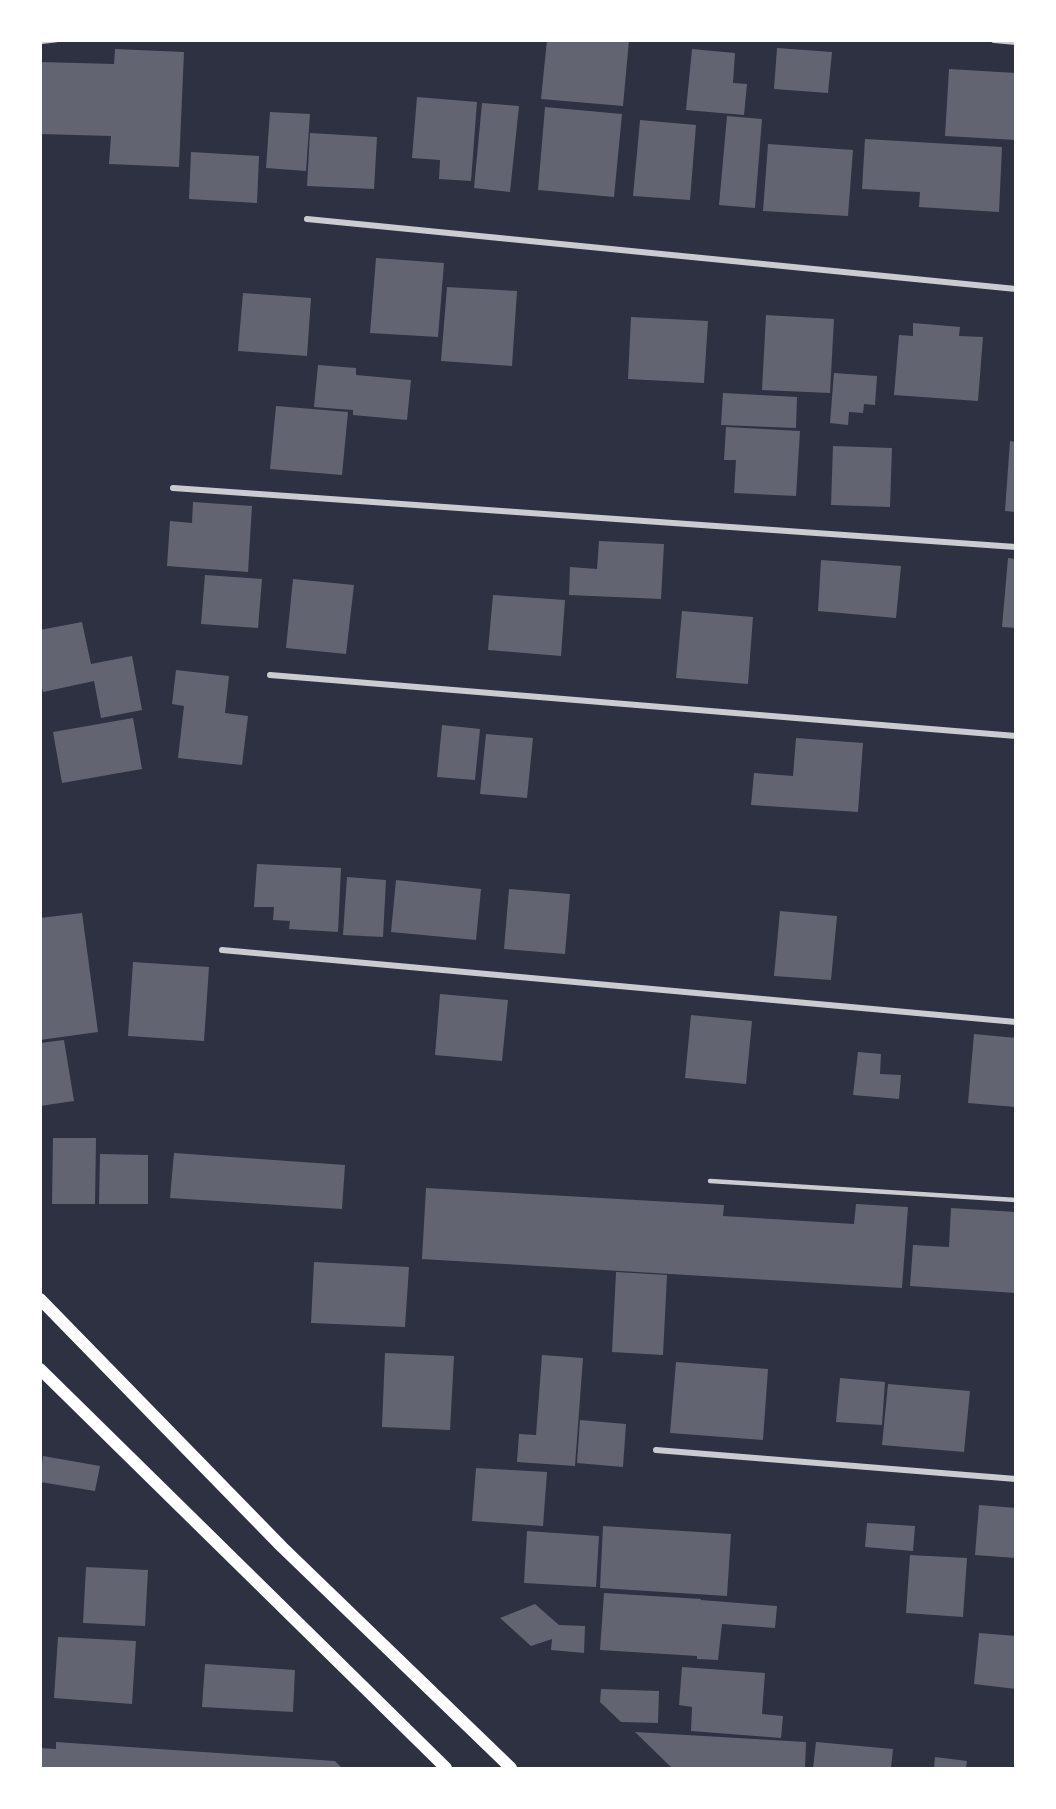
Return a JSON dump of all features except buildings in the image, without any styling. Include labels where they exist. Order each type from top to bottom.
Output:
[{"type":"main road","points":[[40,1299],[282,1546],[511,1768]]},
{"type":"main road","points":[[40,1369],[446,1768]]},
{"type":"street","points":[[994,40],[1016,42]]},
{"type":"street","points":[[308,219],[1016,289]]},
{"type":"street","points":[[173,488],[1016,547]]},
{"type":"street","points":[[270,675],[1016,736]]},
{"type":"street","points":[[222,950],[1016,1022]]},
{"type":"street","points":[[656,1450],[1016,1479]]},
{"type":"lane","points":[[40,42],[57,40]]},
{"type":"lane","points":[[710,1181],[1016,1200]]}]
